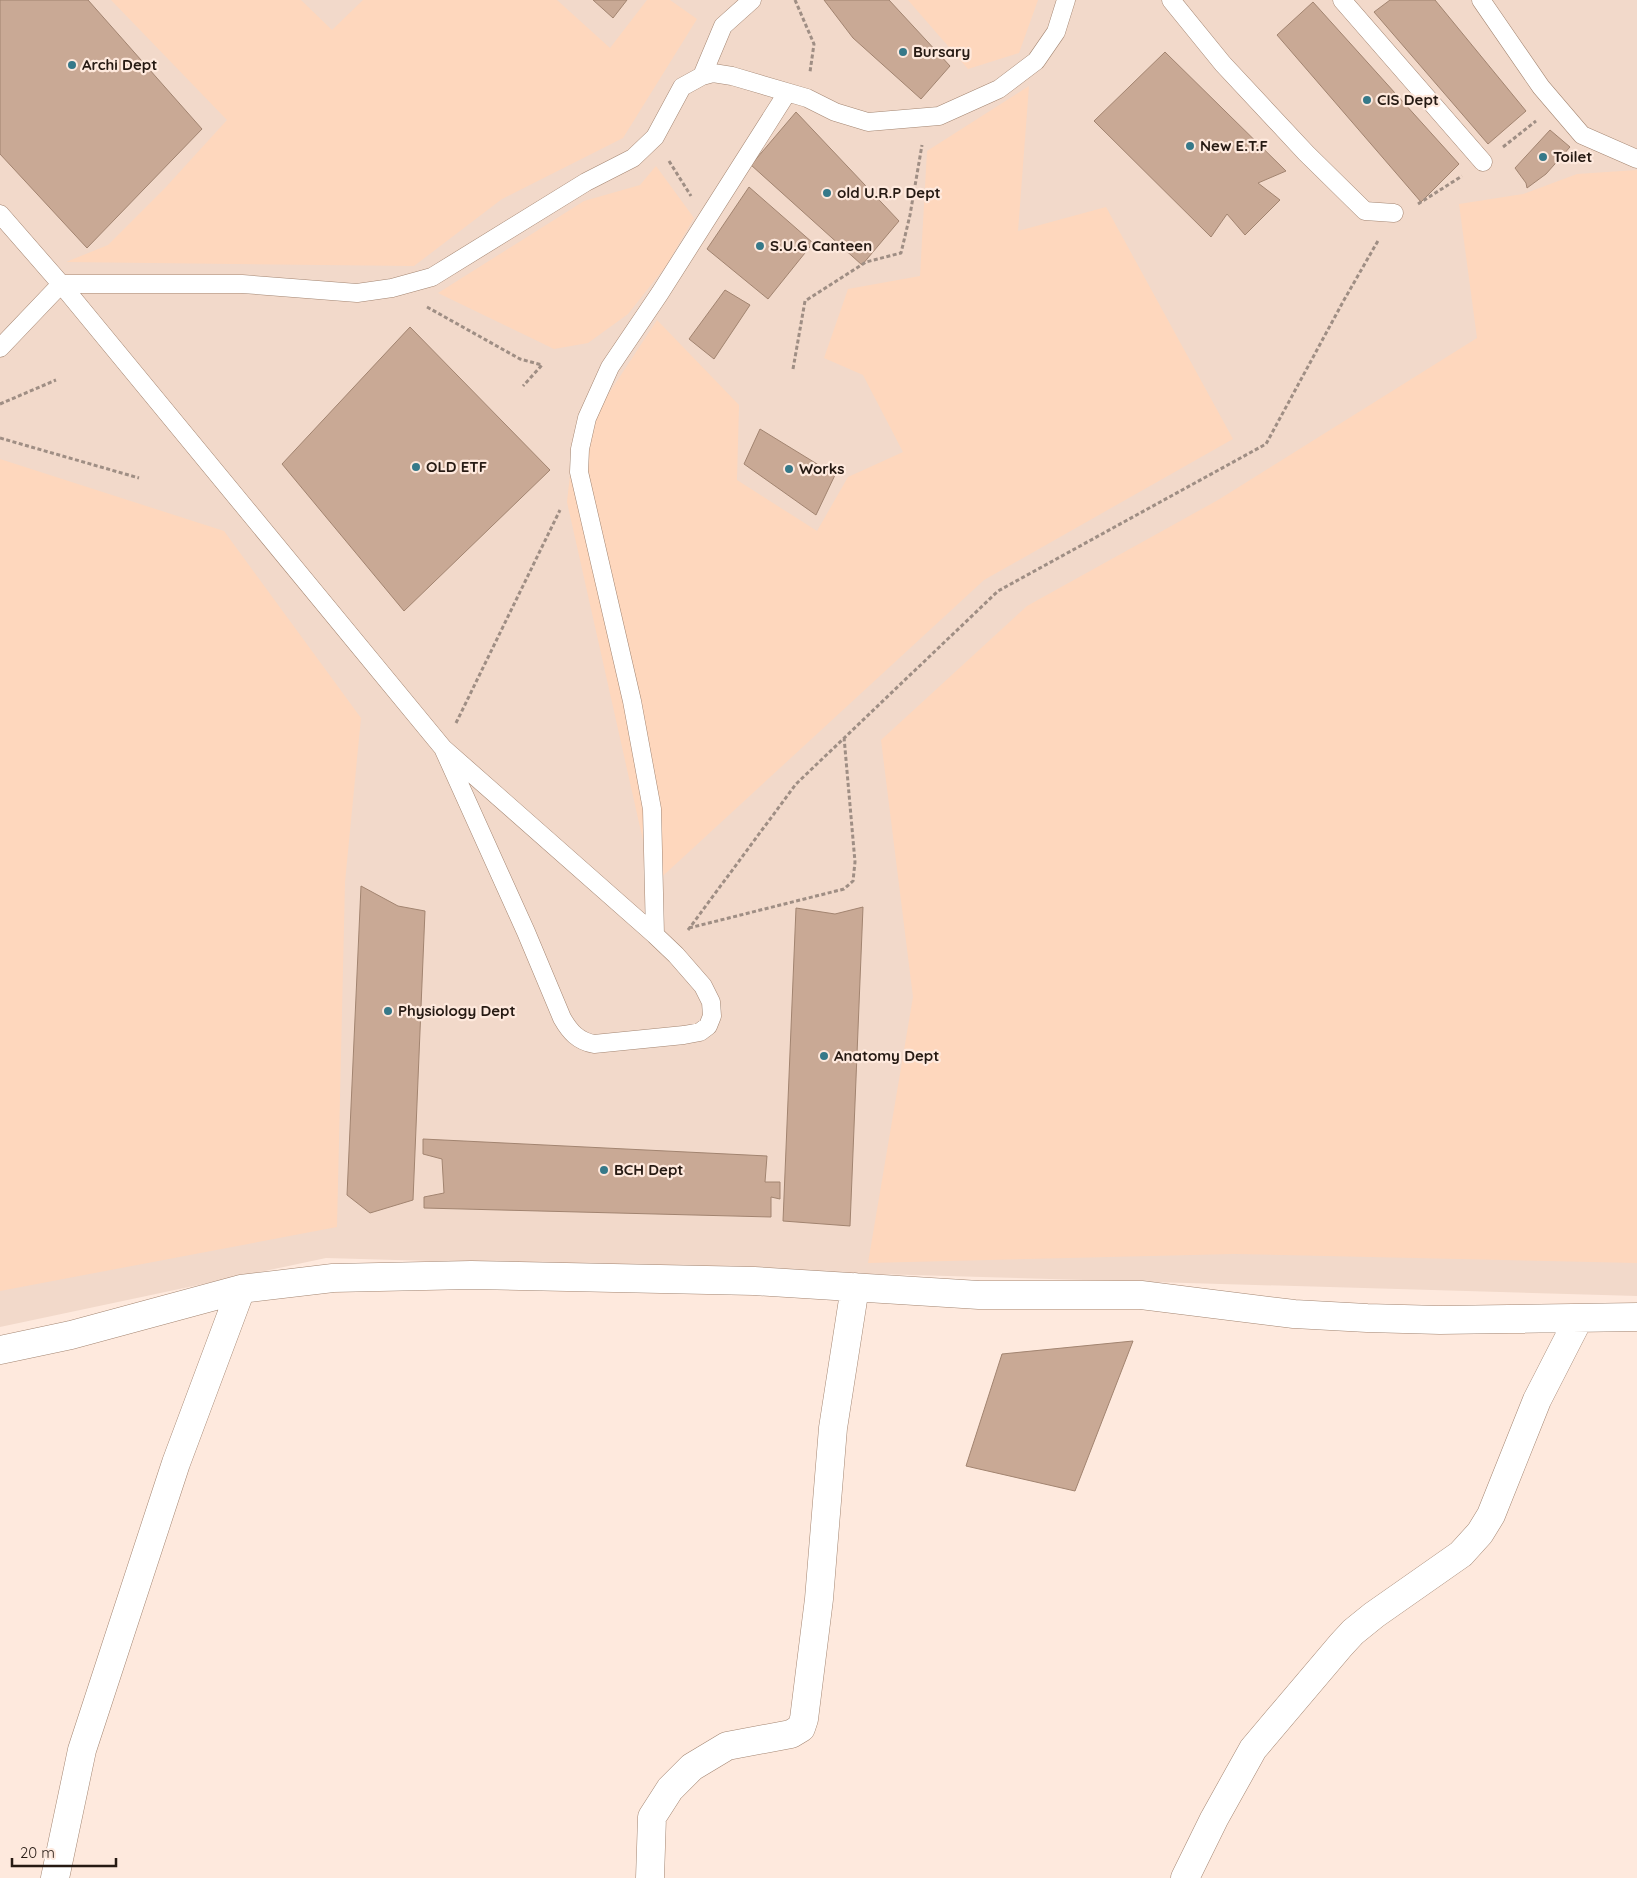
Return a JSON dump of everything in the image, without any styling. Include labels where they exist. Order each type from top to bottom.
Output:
[{"type":"street","points":[[0,1350],[71,1335],[241,1289],[333,1278],[471,1275],[754,1282],[979,1295],[1141,1295],[1294,1314],[1367,1318],[1440,1320],[1637,1317]]},
{"type":"street","points":[[650,1878],[652,1817],[670,1789],[692,1767],[727,1746],[791,1734],[800,1728],[804,1719],[819,1599],[833,1428],[855,1287]]},
{"type":"street","points":[[54,1878],[82,1750],[176,1463],[241,1289]]},
{"type":"street","points":[[1185,1878],[1214,1819],[1253,1749],[1341,1644],[1374,1615],[1461,1554],[1480,1533],[1491,1515],[1537,1400],[1578,1318]]},
{"type":"lane","points":[[702,76],[723,26],[752,0]]},
{"type":"lane","points":[[0,348],[62,284],[242,284],[357,292],[392,288],[432,277],[586,182],[633,158],[655,137],[682,88],[702,76],[713,73],[732,76],[807,98],[835,112],[868,122],[939,116],[999,88],[1036,61],[1056,32],[1066,0]]},
{"type":"lane","points":[[1171,0],[1223,64],[1306,153],[1365,212],[1394,213]]},
{"type":"lane","points":[[1342,0],[1483,162]]},
{"type":"lane","points":[[1481,0],[1540,86],[1582,135],[1637,159]]},
{"type":"lane","points":[[655,935],[652,809],[632,701],[579,472],[580,448],[587,418],[610,367],[660,293],[787,93]]},
{"type":"lane","points":[[0,214],[62,284],[443,748],[676,955],[703,986],[712,1002],[712,1016],[708,1026],[700,1032],[684,1035],[594,1044],[585,1042],[568,1029],[443,748]]},
{"type":"path","points":[[795,0],[814,44],[807,98]]},
{"type":"path","points":[[676,955],[688,928],[796,784],[844,737],[998,591],[1266,444],[1344,300],[1394,213],[1422,202],[1483,162],[1543,116],[1559,107]]},
{"type":"path","points":[[793,369],[805,301],[866,262],[901,252],[910,215],[924,138],[939,116]]},
{"type":"path","points":[[655,137],[706,220]]},
{"type":"path","points":[[392,288],[520,359],[542,365],[523,386]]},
{"type":"path","points":[[0,404],[56,380]]},
{"type":"path","points":[[0,438],[139,478]]},
{"type":"path","points":[[443,748],[579,472]]},
{"type":"path","points":[[688,928],[844,889],[852,881],[855,862],[844,737]]},
{"type":"shaded area","points":[[0,0],[1637,0],[1637,1296],[326,1258],[0,1327]]},
{"type":"shaded area","points":[[111,0],[301,0],[332,30],[363,0],[557,0],[610,48],[647,0],[670,0],[697,19],[623,138],[502,199],[414,266],[66,262],[108,245],[166,187],[227,120]]},
{"type":"shaded area","points":[[908,0],[1038,0],[1019,53],[968,69]]},
{"type":"shaded area","points":[[1029,86],[1018,231],[1106,207],[1233,439],[984,580],[653,885],[567,502],[573,448],[657,320],[739,405],[737,480],[817,531],[848,477],[903,452],[863,375],[824,358],[848,289],[920,276],[927,151]]},
{"type":"shaded area","points":[[656,166],[694,218],[666,266],[628,314],[588,343],[554,349],[438,293],[584,201],[640,185]]},
{"type":"shaded area","points":[[1637,170],[1637,1263],[1234,1254],[868,1263],[913,997],[881,740],[1027,606],[1218,500],[1477,338],[1459,204],[1523,194],[1577,174]]},
{"type":"shaded area","points":[[0,459],[224,531],[361,718],[345,882],[337,1227],[0,1291]]},
{"type":"building","name":"Archi Dept","points":[[0,0],[88,0],[202,129],[87,248],[0,154]]},
{"type":"building","points":[[593,0],[627,0],[613,18]]},
{"type":"building","name":"Bursary","points":[[824,0],[889,0],[950,66],[921,99],[853,38]]},
{"type":"building","name":"CIS Dept","points":[[1390,0],[1435,0],[1526,111],[1488,144],[1374,12]]},
{"type":"building","name":"CIS Dept","points":[[1313,2],[1459,164],[1421,202],[1277,35]]},
{"type":"building","name":"New E.T.F","points":[[1165,52],[1286,171],[1258,183],[1280,200],[1245,235],[1227,214],[1211,237],[1094,121]]},
{"type":"building","name":"old U.R.P Dept","points":[[796,112],[899,221],[862,265],[751,165]]},
{"type":"building","name":"Toilet","points":[[1550,130],[1570,147],[1546,174],[1527,188],[1526,183],[1515,168]]},
{"type":"building","name":"S.U.G Canteen","points":[[749,187],[813,243],[768,299],[707,249]]},
{"type":"building","points":[[725,290],[750,305],[714,359],[689,339]]},
{"type":"building","name":"OLD ETF","points":[[410,327],[550,470],[404,611],[282,464]]},
{"type":"building","name":"Works","points":[[760,429],[835,475],[816,515],[744,464]]},
{"type":"building","name":"Physiology Dept","points":[[361,886],[398,906],[425,911],[413,1200],[370,1213],[347,1195]]},
{"type":"building","name":"Anatomy Dept","points":[[863,907],[850,1226],[783,1221],[796,908],[835,914]]},
{"type":"building","name":"BCH Dept","points":[[423,1139],[767,1156],[765,1182],[780,1182],[780,1199],[771,1197],[771,1217],[424,1208],[424,1197],[444,1193],[442,1159],[423,1154]]},
{"type":"building","points":[[1133,1341],[1075,1491],[966,1466],[1002,1354]]},
{"type":"place","name":"Bursary","points":[[903,52]]},
{"type":"place","name":"Archi Dept","points":[[72,65]]},
{"type":"place","name":"CIS Dept","points":[[1367,100]]},
{"type":"place","name":"New E.T.F","points":[[1190,146]]},
{"type":"place","name":"Toilet","points":[[1543,157]]},
{"type":"place","name":"old U.R.P Dept","points":[[827,193]]},
{"type":"place","name":"S.U.G Canteen","points":[[760,246]]},
{"type":"place","name":"OLD ETF","points":[[416,467]]},
{"type":"place","name":"Works","points":[[789,469]]},
{"type":"place","name":"Physiology Dept","points":[[388,1011]]},
{"type":"place","name":"Anatomy Dept","points":[[824,1056]]},
{"type":"place","name":"BCH Dept","points":[[604,1170]]}]
